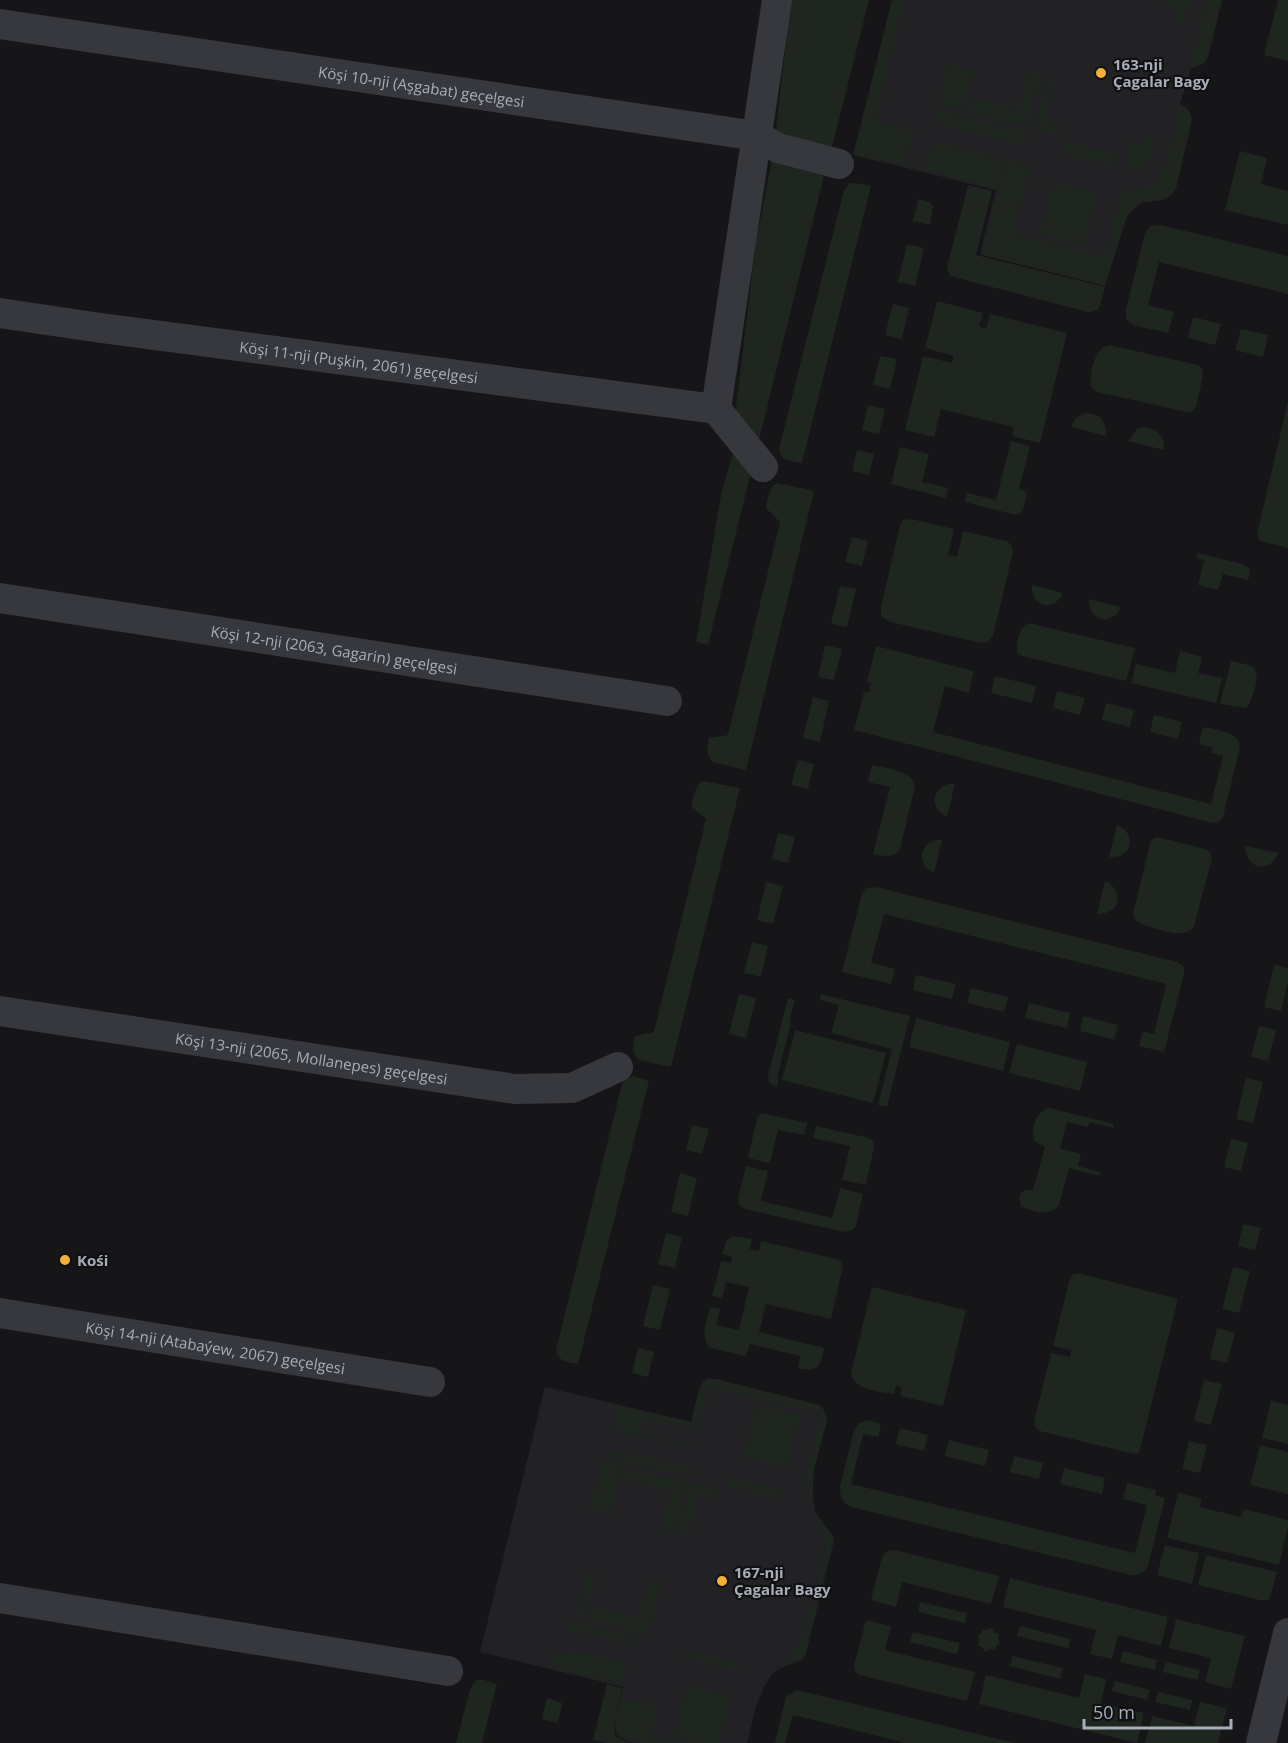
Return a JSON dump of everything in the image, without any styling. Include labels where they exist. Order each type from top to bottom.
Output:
[{"type":"street","points":[[763,467],[716,410],[777,0]]},
{"type":"street","name":"Köşi 10-nji (Aşgabat) geçelgesi","points":[[0,24],[757,136],[778,148],[839,164]]},
{"type":"street","name":"Köşi 11-nji (Puşkin, 2061) geçelgesi","points":[[0,313],[716,410]]},
{"type":"street","name":"Köşi 12-nji (2063, Gagarin) geçelgesi","points":[[0,598],[667,700]]},
{"type":"street","name":"Köşi 13-nji (2065, Mollanepes) geçelgesi","points":[[0,1011],[515,1089],[572,1088],[618,1067]]},
{"type":"street","name":"Köşi 14-nji (Atabaýew, 2067) geçelgesi","points":[[0,1313],[430,1382]]},
{"type":"street","points":[[0,1598],[448,1671]]},
{"type":"street","points":[[1261,1743],[1288,1633]]},
{"type":"shaded area","points":[[791,0],[869,0],[831,151],[783,140],[776,128]]},
{"type":"shaded area","points":[[892,0],[1222,0],[1208,57],[1203,64],[1191,68],[1180,104],[1188,109],[1192,119],[1176,189],[1172,195],[1162,200],[1141,203],[1127,216],[1105,286],[980,254],[996,190],[853,155]]},
{"type":"shaded area","points":[[892,0],[904,0],[875,121],[913,131],[904,166],[854,154]]},
{"type":"shaded area","points":[[1166,0],[1189,0],[1184,24],[1172,21],[1175,10],[1165,8]]},
{"type":"shaded area","points":[[1206,0],[1222,0],[1208,56],[1201,64],[1191,67]]},
{"type":"shaded area","points":[[1278,0],[1288,0],[1288,61],[1264,55]]},
{"type":"shaded area","points":[[949,63],[974,70],[964,110],[939,104]]},
{"type":"shaded area","points":[[1028,72],[1040,75],[1027,126],[970,112],[973,99],[1019,110]]},
{"type":"shaded area","points":[[1047,77],[1055,79],[1044,122],[1062,126],[1060,135],[1034,129]]},
{"type":"shaded area","points":[[1180,105],[1188,109],[1192,119],[1176,189],[1164,198],[1141,203],[1127,216],[1105,285],[983,255],[1006,160],[1030,166],[1013,234],[1105,256],[1121,190],[1142,189],[1152,185],[1160,177]]},
{"type":"shaded area","points":[[939,111],[1026,132],[1023,145],[936,123]]},
{"type":"shaded area","points":[[1145,135],[1156,138],[1151,157],[1144,167],[1133,170],[1125,169],[1132,143],[1142,145]]},
{"type":"shaded area","points":[[1065,142],[1119,155],[1116,167],[1062,154]]},
{"type":"shaded area","points":[[937,144],[1004,159],[996,188],[922,169],[929,151]]},
{"type":"shaded area","points":[[1240,151],[1267,158],[1261,184],[1288,191],[1288,225],[1225,210]]},
{"type":"shaded area","points":[[773,154],[824,176],[757,448],[734,423],[756,242]]},
{"type":"shaded area","points":[[1053,182],[1097,193],[1084,245],[1040,235]]},
{"type":"shaded area","points":[[850,183],[871,186],[802,463],[794,462],[784,458],[779,449],[844,190]]},
{"type":"shaded area","points":[[968,185],[992,191],[976,255],[1105,287],[1098,310],[1088,312],[950,276],[947,267]]},
{"type":"shaded area","points":[[918,199],[929,202],[933,206],[930,225],[913,221]]},
{"type":"shaded area","points":[[1161,225],[1288,256],[1288,294],[1159,262],[1148,305],[1174,312],[1168,333],[1133,325],[1126,319],[1126,309],[1145,233],[1151,226]]},
{"type":"shaded area","points":[[907,244],[924,248],[915,286],[898,282]]},
{"type":"shaded area","points":[[937,301],[983,313],[979,326],[986,329],[990,314],[1067,333],[1040,443],[1012,436],[1014,427],[941,409],[934,437],[905,430],[923,356],[952,363],[954,356],[925,348]]},
{"type":"shaded area","points":[[893,304],[909,308],[902,339],[885,335]]},
{"type":"shaded area","points":[[1193,317],[1221,324],[1215,345],[1188,338]]},
{"type":"shaded area","points":[[1241,329],[1268,335],[1263,357],[1235,350]]},
{"type":"shaded area","points":[[1109,345],[1198,365],[1202,369],[1203,376],[1196,407],[1192,412],[1187,412],[1097,392],[1091,387],[1092,368],[1096,356]]},
{"type":"shaded area","points":[[880,356],[897,359],[890,389],[873,385]]},
{"type":"shaded area","points":[[1288,401],[1288,548],[1260,541],[1257,534]]},
{"type":"shaded area","points":[[868,405],[885,409],[879,434],[862,430]]},
{"type":"shaded area","points":[[1086,413],[1102,419],[1106,436],[1071,427],[1077,418]]},
{"type":"shaded area","points":[[1143,427],[1159,434],[1164,450],[1128,441],[1137,429]]},
{"type":"shaded area","points":[[1011,441],[1030,446],[1019,489],[1027,492],[1021,512],[1016,515],[965,502],[967,493],[996,500]]},
{"type":"shaded area","points":[[735,446],[753,465],[708,645],[696,642],[722,490]]},
{"type":"shaded area","points":[[900,447],[929,454],[922,482],[948,488],[946,498],[891,484]]},
{"type":"shaded area","points":[[857,450],[874,454],[869,475],[852,471]]},
{"type":"shaded area","points":[[777,483],[814,491],[746,770],[713,762],[707,748],[709,738],[728,735],[780,522],[766,508],[770,491]]},
{"type":"shaded area","points":[[911,519],[954,529],[948,555],[957,557],[963,531],[1007,541],[1011,545],[1013,552],[993,636],[988,642],[981,643],[890,622],[881,616],[881,607],[900,525],[903,520]]},
{"type":"shaded area","points":[[852,537],[868,541],[862,566],[845,562]]},
{"type":"shaded area","points":[[1197,553],[1243,564],[1249,568],[1248,580],[1223,574],[1218,590],[1198,585],[1204,560],[1196,558]]},
{"type":"shaded area","points":[[1032,585],[1063,593],[1054,603],[1043,605],[1035,598]]},
{"type":"shaded area","points":[[840,586],[856,589],[847,627],[831,624]]},
{"type":"shaded area","points":[[1089,599],[1121,607],[1112,617],[1101,619],[1092,612]]},
{"type":"shaded area","points":[[1028,623],[1135,648],[1126,681],[1022,656],[1017,653],[1018,640],[1022,628]]},
{"type":"shaded area","points":[[825,645],[842,649],[834,680],[818,677]]},
{"type":"shaded area","points":[[876,646],[974,671],[969,693],[945,686],[933,732],[1211,804],[1223,756],[1212,753],[1213,748],[1199,744],[1203,727],[1231,734],[1239,742],[1240,747],[1223,817],[1219,822],[1213,823],[854,730],[864,691],[869,692],[871,683],[867,682]]},
{"type":"shaded area","points":[[1180,651],[1202,657],[1198,673],[1222,678],[1216,703],[1131,683],[1136,664],[1175,673]]},
{"type":"shaded area","points":[[1231,661],[1254,668],[1256,671],[1255,688],[1246,708],[1220,704]]},
{"type":"shaded area","points":[[995,676],[1036,686],[1032,703],[991,693]]},
{"type":"shaded area","points":[[1057,691],[1085,698],[1080,715],[1053,708]]},
{"type":"shaded area","points":[[813,697],[829,701],[820,742],[803,738]]},
{"type":"shaded area","points":[[1106,703],[1134,710],[1130,727],[1102,720]]},
{"type":"shaded area","points":[[1154,715],[1182,722],[1178,739],[1150,732]]},
{"type":"shaded area","points":[[798,760],[814,764],[808,789],[791,785]]},
{"type":"shaded area","points":[[872,765],[904,773],[913,780],[915,786],[900,849],[891,856],[873,854],[890,787],[868,782]]},
{"type":"shaded area","points":[[703,781],[740,788],[671,1067],[639,1060],[633,1045],[635,1036],[654,1032],[706,819],[691,806],[696,789]]},
{"type":"shaded area","points":[[948,784],[955,784],[947,817],[941,814],[935,805],[935,800],[938,791]]},
{"type":"shaded area","points":[[1117,825],[1128,834],[1129,845],[1123,854],[1109,857]]},
{"type":"shaded area","points":[[778,833],[795,837],[788,863],[772,859]]},
{"type":"shaded area","points":[[1154,838],[1210,852],[1212,858],[1194,926],[1190,931],[1170,933],[1135,920],[1133,914],[1150,844]]},
{"type":"shaded area","points":[[935,840],[942,840],[934,873],[928,870],[922,861],[922,856],[925,847]]},
{"type":"shaded area","points":[[1245,846],[1278,853],[1269,864],[1264,867],[1258,866],[1249,860]]},
{"type":"shaded area","points":[[1105,881],[1116,891],[1117,902],[1111,911],[1097,914]]},
{"type":"shaded area","points":[[766,882],[783,886],[773,924],[757,920]]},
{"type":"shaded area","points":[[876,887],[1177,962],[1184,967],[1184,974],[1164,1052],[1139,1046],[1143,1031],[1154,1034],[1166,984],[884,914],[871,963],[895,969],[891,984],[842,972],[862,893],[866,888]]},
{"type":"shaded area","points":[[752,942],[768,946],[761,977],[744,973]]},
{"type":"shaded area","points":[[1274,965],[1288,968],[1288,982],[1281,1011],[1264,1007]]},
{"type":"shaded area","points":[[916,975],[956,984],[952,999],[913,990]]},
{"type":"shaded area","points":[[971,988],[1008,997],[1004,1012],[967,1003]]},
{"type":"shaded area","points":[[739,994],[756,998],[746,1038],[729,1034]]},
{"type":"shaded area","points":[[821,994],[910,1016],[887,1107],[878,1105],[892,1049],[831,1033],[839,1005],[820,1000]]},
{"type":"shaded area","points":[[788,998],[795,1000],[777,1086],[770,1083],[768,1076]]},
{"type":"shaded area","points":[[1029,1003],[1070,1013],[1067,1028],[1025,1018]]},
{"type":"shaded area","points":[[1083,1016],[1118,1025],[1114,1040],[1080,1031]]},
{"type":"shaded area","points":[[916,1018],[1010,1042],[1003,1071],[909,1047]]},
{"type":"shaded area","points":[[1259,1026],[1276,1030],[1268,1061],[1251,1057]]},
{"type":"shaded area","points":[[795,1030],[886,1053],[873,1103],[782,1080]]},
{"type":"shaded area","points":[[1017,1044],[1087,1062],[1080,1091],[1009,1073]]},
{"type":"shaded area","points":[[633,1076],[649,1081],[578,1364],[571,1363],[561,1359],[556,1350],[622,1084]]},
{"type":"shaded area","points":[[1246,1078],[1263,1082],[1253,1123],[1236,1119]]},
{"type":"shaded area","points":[[1049,1108],[1114,1124],[1113,1128],[1090,1122],[1088,1127],[1067,1122],[1060,1148],[1081,1154],[1078,1166],[1101,1172],[1100,1176],[1069,1168],[1059,1205],[1051,1211],[1041,1212],[1021,1206],[1019,1197],[1025,1190],[1033,1190],[1045,1147],[1035,1142],[1033,1132],[1037,1117]]},
{"type":"shaded area","points":[[760,1114],[807,1123],[804,1135],[778,1130],[770,1163],[748,1158],[757,1118]]},
{"type":"shaded area","points":[[692,1125],[709,1129],[702,1154],[686,1150]]},
{"type":"shaded area","points":[[816,1126],[869,1138],[874,1142],[866,1185],[842,1180],[850,1146],[813,1138]]},
{"type":"shaded area","points":[[1231,1139],[1248,1143],[1241,1171],[1224,1167]]},
{"type":"shaded area","points":[[746,1166],[768,1171],[761,1201],[832,1218],[840,1188],[863,1194],[856,1226],[851,1231],[844,1232],[745,1209],[739,1205],[738,1199]]},
{"type":"shaded area","points":[[680,1173],[697,1178],[688,1216],[671,1212]]},
{"type":"shaded area","points":[[1243,1224],[1261,1228],[1255,1250],[1238,1246]]},
{"type":"shaded area","points":[[666,1233],[682,1237],[675,1268],[658,1264]]},
{"type":"shaded area","points":[[733,1236],[752,1239],[750,1249],[759,1251],[761,1241],[836,1259],[843,1265],[831,1319],[766,1304],[759,1332],[824,1348],[820,1364],[814,1369],[798,1368],[800,1356],[750,1344],[746,1356],[710,1348],[704,1333],[710,1307],[720,1309],[716,1325],[739,1330],[749,1287],[726,1282],[722,1298],[712,1296],[721,1261],[731,1263],[732,1257],[722,1254],[727,1240]]},
{"type":"shaded area","points":[[1233,1267],[1250,1271],[1239,1313],[1222,1309]]},
{"type":"shaded area","points":[[1078,1273],[1178,1299],[1139,1453],[1134,1454],[1040,1431],[1035,1427],[1034,1422],[1051,1353],[1070,1357],[1071,1350],[1053,1346],[1070,1278],[1073,1274]]},
{"type":"shaded area","points":[[653,1285],[670,1289],[660,1330],[643,1326]]},
{"type":"shaded area","points":[[872,1287],[966,1310],[943,1406],[900,1396],[902,1387],[896,1386],[894,1394],[881,1392],[862,1387],[853,1379],[851,1373]]},
{"type":"shaded area","points":[[1217,1328],[1235,1333],[1227,1363],[1210,1359]]},
{"type":"shaded area","points":[[638,1348],[654,1352],[648,1377],[632,1373]]},
{"type":"shaded area","points":[[709,1378],[819,1405],[823,1408],[827,1421],[814,1469],[812,1489],[815,1511],[833,1536],[834,1541],[806,1654],[802,1660],[773,1673],[756,1706],[747,1743],[634,1743],[617,1735],[614,1723],[623,1687],[480,1652],[545,1387],[691,1422],[699,1389],[703,1381]]},
{"type":"shaded area","points":[[709,1379],[819,1405],[826,1414],[827,1421],[814,1469],[812,1504],[805,1479],[822,1415],[817,1412],[708,1386],[698,1430],[645,1418],[642,1433],[694,1445],[693,1449],[628,1434],[616,1427],[613,1414],[615,1405],[692,1422],[699,1392]]},
{"type":"shaded area","points":[[1204,1380],[1222,1384],[1211,1425],[1194,1421]]},
{"type":"shaded area","points":[[1271,1401],[1288,1405],[1288,1444],[1262,1438]]},
{"type":"shaded area","points":[[757,1404],[800,1415],[787,1467],[744,1457]]},
{"type":"shaded area","points":[[867,1420],[881,1424],[878,1437],[863,1434],[851,1484],[1135,1553],[1147,1505],[1123,1499],[1127,1483],[1156,1490],[1155,1495],[1165,1498],[1148,1566],[1141,1574],[1131,1575],[851,1507],[842,1499],[840,1487],[854,1430],[859,1423]]},
{"type":"shaded area","points":[[900,1428],[928,1435],[924,1451],[896,1444]]},
{"type":"shaded area","points":[[949,1440],[989,1450],[985,1466],[945,1456]]},
{"type":"shaded area","points":[[1189,1441],[1207,1445],[1200,1473],[1182,1469]]},
{"type":"shaded area","points":[[1260,1445],[1288,1452],[1288,1494],[1250,1485]]},
{"type":"shaded area","points":[[617,1451],[690,1468],[688,1476],[604,1456]]},
{"type":"shaded area","points":[[1014,1456],[1043,1463],[1039,1479],[1010,1472]]},
{"type":"shaded area","points":[[602,1461],[623,1467],[610,1514],[590,1509]]},
{"type":"shaded area","points":[[628,1468],[686,1482],[673,1534],[661,1531],[671,1491],[625,1480]]},
{"type":"shaded area","points":[[1064,1468],[1105,1478],[1102,1494],[1060,1484]]},
{"type":"shaded area","points":[[729,1478],[783,1491],[781,1499],[727,1486]]},
{"type":"shaded area","points":[[691,1483],[718,1490],[715,1499],[699,1495],[688,1537],[678,1535]]},
{"type":"shaded area","points":[[1178,1493],[1202,1499],[1200,1507],[1241,1517],[1244,1509],[1288,1520],[1279,1565],[1167,1538]]},
{"type":"shaded area","points":[[815,1516],[833,1536],[821,1588],[817,1581],[826,1542]]},
{"type":"shaded area","points":[[1165,1545],[1199,1553],[1192,1584],[1157,1575]]},
{"type":"shaded area","points":[[894,1550],[999,1576],[991,1604],[902,1582],[896,1607],[871,1600],[882,1557],[887,1551]]},
{"type":"shaded area","points":[[1206,1555],[1277,1572],[1268,1600],[1198,1585]]},
{"type":"shaded area","points":[[587,1571],[596,1573],[584,1619],[576,1617]]},
{"type":"shaded area","points":[[1010,1578],[1168,1617],[1161,1646],[1118,1635],[1112,1659],[1090,1654],[1096,1630],[1003,1607]]},
{"type":"shaded area","points":[[649,1580],[661,1584],[648,1634],[591,1620],[594,1607],[639,1619]]},
{"type":"shaded area","points":[[920,1602],[967,1613],[965,1623],[918,1612]]},
{"type":"shaded area","points":[[817,1606],[805,1653],[801,1660],[783,1667],[799,1646],[808,1610]]},
{"type":"shaded area","points":[[1176,1619],[1245,1636],[1231,1689],[1205,1682],[1211,1658],[1169,1648]]},
{"type":"shaded area","points":[[563,1620],[635,1638],[633,1645],[572,1630]]},
{"type":"shaded area","points":[[866,1620],[891,1626],[885,1650],[975,1672],[967,1701],[859,1675],[854,1665]]},
{"type":"shaded area","points":[[1020,1626],[1070,1639],[1068,1648],[1017,1636]]},
{"type":"shaded area","points":[[992,1628],[999,1634],[1000,1643],[996,1646],[995,1651],[989,1649],[985,1652],[982,1647],[978,1646],[977,1636],[981,1634],[982,1629]]},
{"type":"shaded area","points":[[913,1632],[960,1643],[957,1654],[910,1642]]},
{"type":"shaded area","points":[[570,1650],[627,1664],[621,1684],[550,1667],[557,1655]]},
{"type":"shaded area","points":[[685,1650],[740,1664],[738,1671],[684,1658]]},
{"type":"shaded area","points":[[1123,1651],[1157,1660],[1155,1670],[1120,1662]]},
{"type":"shaded area","points":[[1012,1656],[1063,1668],[1060,1679],[1010,1666]]},
{"type":"shaded area","points":[[1166,1662],[1200,1670],[1197,1680],[1163,1672]]},
{"type":"shaded area","points":[[1085,1674],[1106,1679],[1101,1703],[1144,1713],[1137,1743],[979,1704],[986,1675],[1079,1698]]},
{"type":"shaded area","points":[[476,1680],[497,1684],[482,1743],[456,1743],[470,1689]]},
{"type":"shaded area","points":[[1115,1681],[1150,1690],[1147,1700],[1112,1691]]},
{"type":"shaded area","points":[[607,1684],[622,1688],[614,1723],[615,1736],[629,1743],[607,1743],[593,1740]]},
{"type":"shaded area","points":[[687,1685],[731,1696],[719,1743],[697,1743],[674,1737]]},
{"type":"shaded area","points":[[797,1690],[1015,1743],[906,1743],[793,1715],[785,1743],[775,1743],[786,1696]]},
{"type":"shaded area","points":[[1158,1692],[1192,1700],[1190,1710],[1155,1702]]},
{"type":"shaded area","points":[[547,1698],[562,1703],[558,1723],[542,1719]]},
{"type":"shaded area","points":[[622,1698],[657,1707],[650,1737],[673,1743],[638,1740],[622,1734],[617,1729],[616,1722]]},
{"type":"shaded area","points":[[1200,1702],[1227,1708],[1218,1743],[1145,1743],[1152,1716],[1194,1726]]},
{"type":"place","name":"163-nji Çagalar Bagy","points":[[1101,73]]},
{"type":"place","name":"Kośi","points":[[65,1260]]},
{"type":"place","name":"167-nji Çagalar Bagy","points":[[722,1581]]}]
